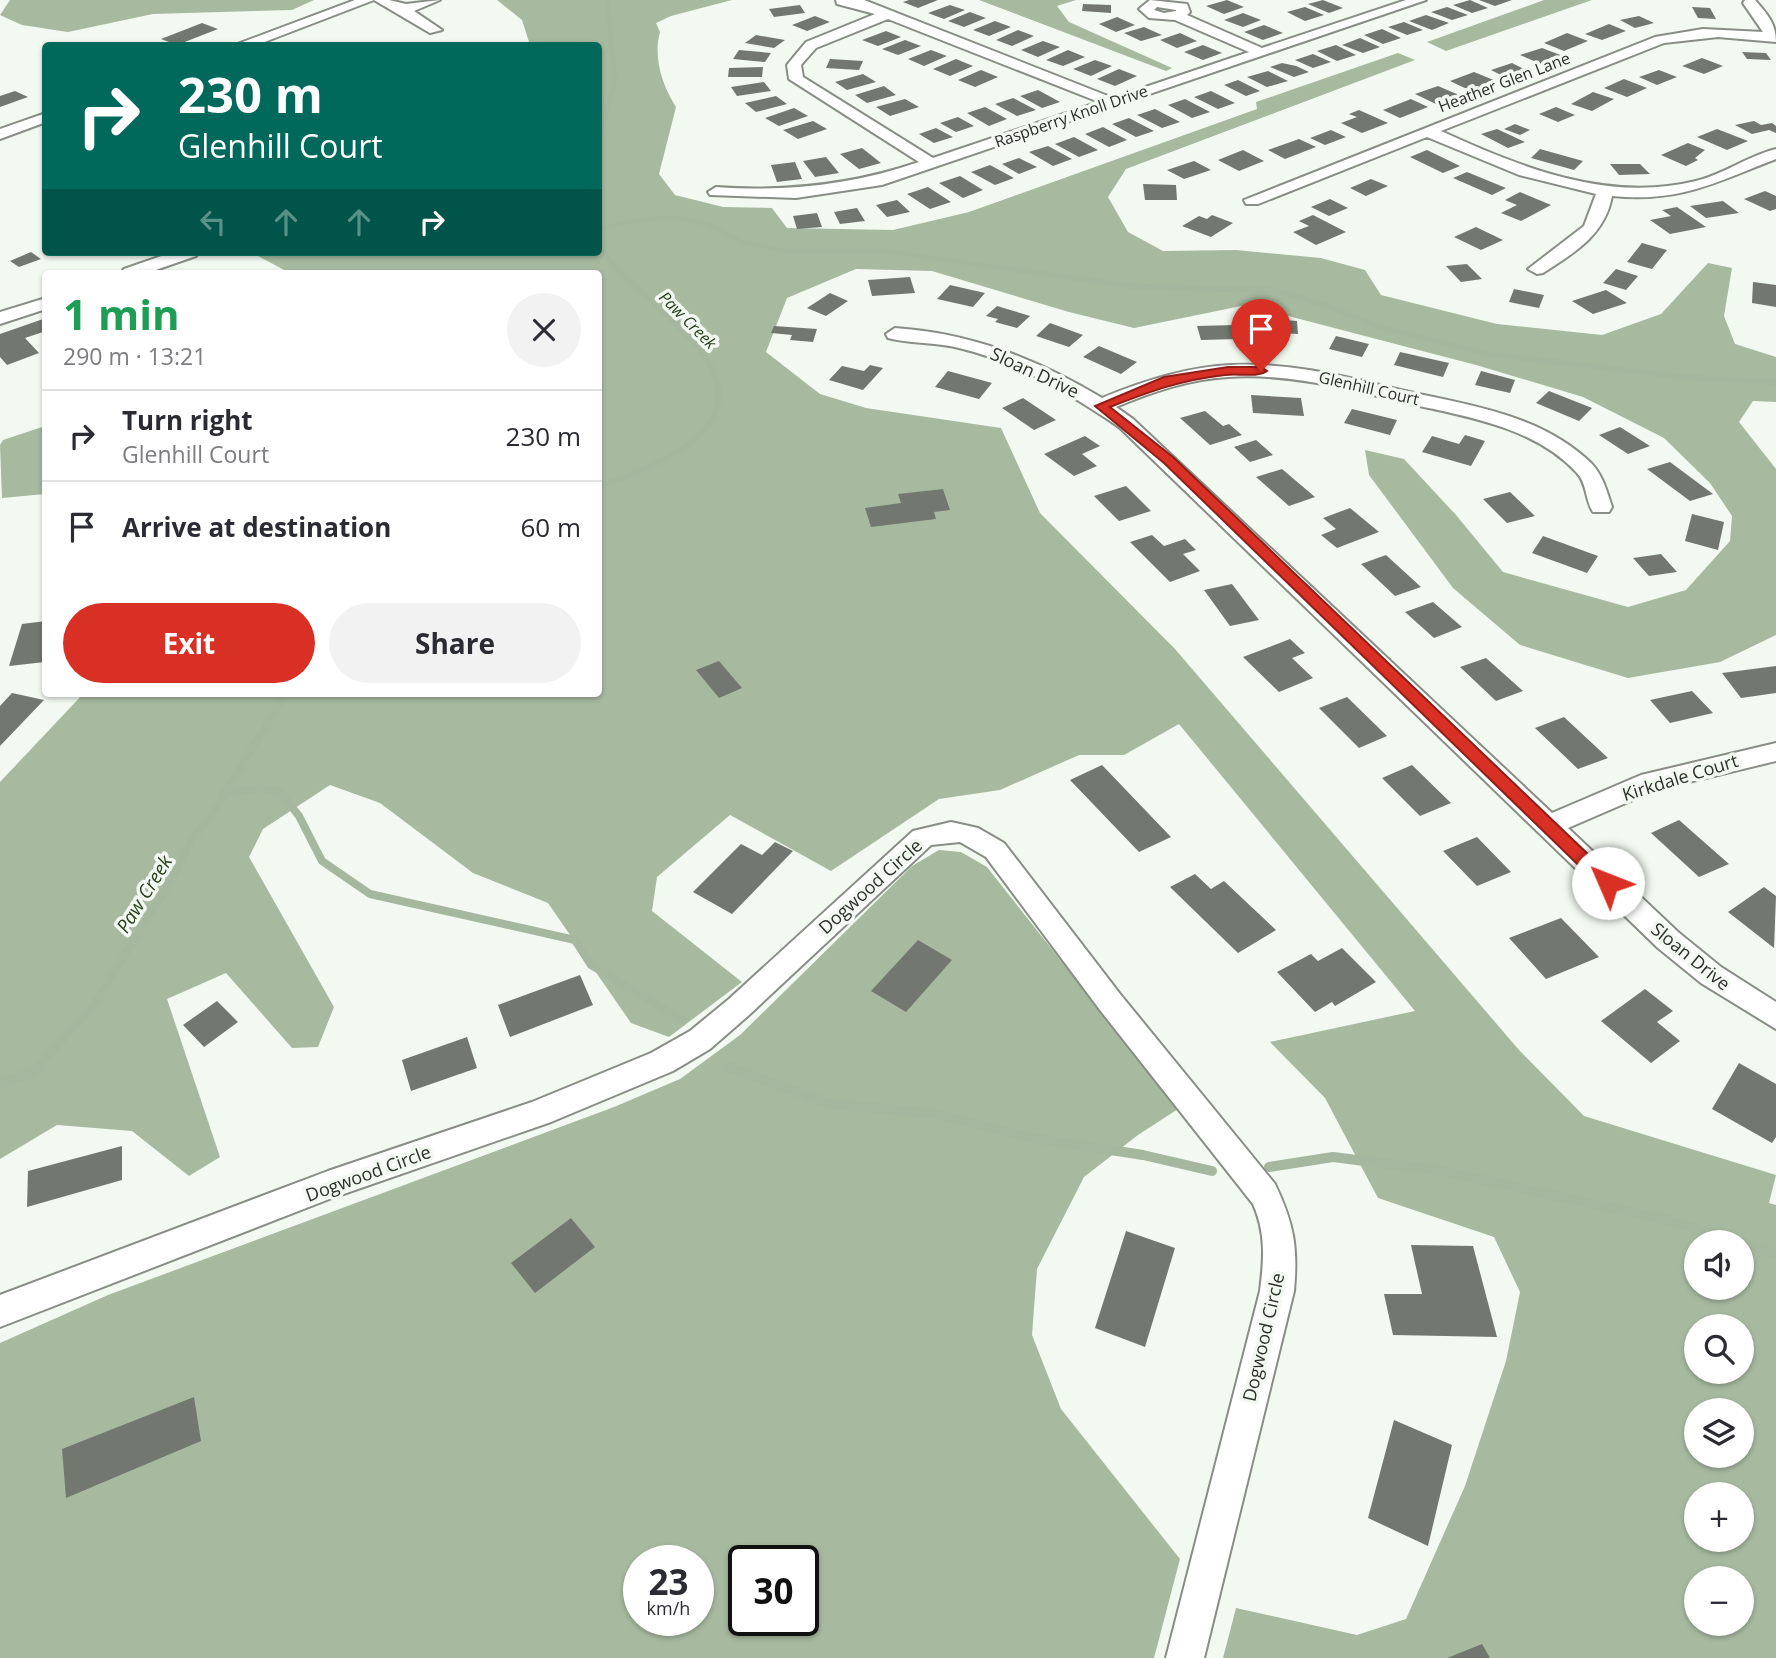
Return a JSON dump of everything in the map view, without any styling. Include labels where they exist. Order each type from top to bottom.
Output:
[{"type":"street","points":[[250,42],[368,0]]},
{"type":"street","points":[[324,15],[387,4],[418,6],[433,0]]},
{"type":"street","points":[[387,4],[410,13],[435,30],[437,24],[430,9],[433,0]]},
{"type":"street","name":"Raspberry Knoll Drive","points":[[716,192],[773,196],[824,193],[876,182],[1419,0]]},
{"type":"street","points":[[842,1],[859,3],[1111,102]]},
{"type":"street","points":[[1749,3],[1766,22],[1774,37]]},
{"type":"street","points":[[888,14],[811,45],[794,65],[796,79],[930,163]]},
{"type":"street","points":[[1177,16],[1262,53]]},
{"type":"street","name":"Heather Glen Lane","points":[[1252,200],[1660,40],[1714,33],[1774,37]]},
{"type":"street","points":[[0,134],[42,118]]},
{"type":"street","points":[[1427,131],[1525,173],[1605,190],[1656,191],[1697,186],[1776,154]]},
{"type":"street","points":[[1537,269],[1580,241],[1594,227],[1603,209],[1605,190]]},
{"type":"street","points":[[139,270],[179,256]]},
{"type":"street","points":[[0,318],[42,304]]},
{"type":"street","name":"Sloan Drive","points":[[895,334],[926,334],[978,346],[1041,372],[1101,406],[1168,460],[1668,940],[1711,975],[1776,1017]]},
{"type":"street","name":"Glenhill Court","points":[[1101,406],[1149,386],[1196,374],[1245,370],[1319,377],[1471,411],[1534,434],[1563,451],[1587,472],[1601,507]]},
{"type":"street","name":"Kirkdale Court","points":[[1548,825],[1650,782],[1776,752]]},
{"type":"street","name":"Dogwood Circle","points":[[0,1311],[328,1185],[540,1113],[662,1062],[700,1040],[739,1007],[922,838],[947,830],[961,831],[978,838],[995,850],[1110,1002],[1233,1152],[1264,1194],[1275,1218],[1281,1253],[1277,1291],[1185,1658]]},
{"type":"green space","points":[[10,0],[314,0],[292,10],[153,14],[68,32],[22,25],[0,15]]},
{"type":"green space","points":[[497,0],[732,0],[671,16],[656,23],[660,32],[660,71],[676,107],[659,174],[675,195],[723,207],[772,208],[787,228],[893,230],[969,212],[1257,109],[1256,102],[1398,53],[1415,60],[1126,169],[1108,197],[1128,232],[1163,251],[1236,250],[1321,258],[1365,270],[1381,295],[1497,324],[1602,335],[1661,314],[1708,263],[1732,268],[1724,316],[1735,344],[1776,357],[1776,402],[1753,401],[1739,422],[1776,469],[1776,635],[1720,662],[1628,678],[1520,645],[1453,588],[1369,475],[1365,450],[1404,459],[1456,515],[1503,572],[1628,607],[1686,590],[1730,541],[1732,516],[1710,483],[1664,438],[1583,397],[1476,365],[1246,305],[1134,328],[1069,312],[932,271],[856,269],[787,298],[766,352],[820,394],[866,408],[1001,428],[1040,513],[1175,649],[1519,1050],[1584,1116],[1776,1175],[1769,1203],[1776,1205],[1776,1658],[1223,1658],[1236,1608],[1357,1635],[1406,1619],[1465,1486],[1506,1361],[1520,1292],[1494,1237],[1378,1198],[1325,1098],[1270,1042],[1415,1011],[1179,724],[1124,755],[1079,755],[1000,790],[939,799],[831,871],[730,815],[657,877],[652,911],[742,982],[669,1037],[631,1023],[548,903],[473,873],[380,803],[330,785],[263,829],[249,857],[334,1007],[318,1047],[292,1048],[226,973],[167,999],[220,1157],[189,1176],[132,1131],[57,1125],[0,1159],[0,782],[80,697],[602,697],[602,270],[284,270],[258,256],[602,256],[602,42],[529,42],[522,20]]},
{"type":"green space","points":[[979,0],[1076,0],[1057,6],[1069,22],[1172,68],[1166,71]]},
{"type":"green space","points":[[1544,0],[1592,0],[1446,51],[1427,42]]},
{"type":"green space","points":[[42,427],[42,494],[2,498],[0,445],[3,440]]},
{"type":"green space","points":[[939,850],[961,852],[987,867],[1178,1109],[1138,1135],[1084,1177],[1037,1269],[1032,1335],[1061,1409],[1180,1559],[1154,1658],[0,1658],[0,1343],[108,1295],[614,1107],[680,1079],[740,1035],[912,866]]},
{"type":"building","points":[[938,0],[918,8],[903,2]]},
{"type":"building","points":[[1227,0],[1244,7],[1224,14],[1206,6]]},
{"type":"building","points":[[1323,0],[1343,8],[1329,13],[1308,4]]},
{"type":"building","points":[[1470,0],[1488,8],[1472,13],[1453,5]]},
{"type":"building","points":[[1479,0],[1512,0],[1495,6]]},
{"type":"building","points":[[1083,4],[1111,5],[1111,13],[1082,11]]},
{"type":"building","points":[[800,5],[805,13],[774,17],[769,9]]},
{"type":"building","points":[[950,5],[965,10],[944,19],[928,13]]},
{"type":"building","points":[[1305,7],[1324,15],[1305,21],[1287,12]]},
{"type":"building","points":[[1447,7],[1468,15],[1452,20],[1431,12]]},
{"type":"building","points":[[1692,7],[1710,8],[1716,19],[1698,18]]},
{"type":"building","points":[[970,12],[986,18],[964,27],[948,21]]},
{"type":"building","points":[[1243,13],[1261,20],[1243,27],[1224,20]]},
{"type":"building","points":[[1426,15],[1449,23],[1432,30],[1409,21]]},
{"type":"building","points":[[815,16],[830,22],[807,31],[792,25]]},
{"type":"building","points":[[1639,16],[1654,23],[1635,28],[1620,20]]},
{"type":"building","points":[[1117,17],[1135,25],[1116,32],[1099,24]]},
{"type":"building","points":[[995,21],[1011,27],[989,36],[973,30]]},
{"type":"building","points":[[1404,22],[1423,30],[1407,35],[1388,27]]},
{"type":"building","points":[[202,23],[218,29],[185,42],[161,39]]},
{"type":"building","points":[[1609,24],[1626,31],[1602,40],[1585,34]]},
{"type":"building","points":[[1264,25],[1283,33],[1263,40],[1244,32]]},
{"type":"building","points":[[1144,27],[1162,35],[1141,41],[1124,33]]},
{"type":"building","points":[[1382,29],[1401,38],[1383,44],[1364,35]]},
{"type":"building","points":[[1018,30],[1034,36],[1012,46],[996,40]]},
{"type":"building","points":[[886,31],[901,37],[878,46],[862,40]]},
{"type":"building","points":[[1180,33],[1197,41],[1177,48],[1160,40]]},
{"type":"building","points":[[1567,33],[1588,41],[1564,51],[1544,43]]},
{"type":"building","points":[[756,35],[785,40],[774,48],[745,43]]},
{"type":"building","points":[[1360,38],[1380,47],[1363,53],[1342,45]]},
{"type":"building","points":[[905,40],[921,46],[898,55],[882,49]]},
{"type":"building","points":[[1043,41],[1060,47],[1038,57],[1021,50]]},
{"type":"building","points":[[1203,45],[1222,53],[1203,60],[1184,52]]},
{"type":"building","points":[[1336,45],[1356,55],[1337,61],[1317,51]]},
{"type":"building","points":[[1542,48],[1563,56],[1541,64],[1520,55]]},
{"type":"building","points":[[739,50],[771,53],[765,62],[733,59]]},
{"type":"building","points":[[931,50],[947,56],[924,66],[908,59]]},
{"type":"building","points":[[1068,50],[1085,57],[1063,66],[1046,60]]},
{"type":"building","points":[[1742,52],[1766,53],[1771,60],[1747,59]]},
{"type":"building","points":[[1313,54],[1331,62],[1313,68],[1295,60]]},
{"type":"building","points":[[1702,58],[1723,66],[1704,74],[1682,66]]},
{"type":"building","points":[[830,59],[863,61],[859,70],[826,68]]},
{"type":"building","points":[[956,59],[973,66],[950,76],[933,69]]},
{"type":"building","points":[[1095,60],[1112,66],[1091,76],[1073,69]]},
{"type":"building","points":[[1282,63],[1309,72],[1294,77],[1270,67]]},
{"type":"building","points":[[1512,63],[1526,70],[1505,77],[1491,70]]},
{"type":"building","points":[[763,67],[762,77],[728,77],[729,68]]},
{"type":"building","points":[[1119,69],[1137,76],[1115,86],[1097,79]]},
{"type":"building","points":[[981,70],[998,77],[975,87],[958,80]]},
{"type":"building","points":[[1659,70],[1677,77],[1657,85],[1639,77]]},
{"type":"building","points":[[1268,71],[1288,81],[1267,87],[1247,77]]},
{"type":"building","points":[[1474,72],[1496,81],[1471,91],[1450,81]]},
{"type":"building","points":[[863,74],[876,82],[847,90],[835,82]]},
{"type":"building","points":[[1624,79],[1647,88],[1627,97],[1604,88]]},
{"type":"building","points":[[1238,80],[1260,91],[1246,96],[1224,85]]},
{"type":"building","points":[[764,82],[771,91],[737,96],[731,87]]},
{"type":"building","points":[[884,86],[896,95],[867,103],[855,95]]},
{"type":"building","points":[[1438,86],[1459,95],[1436,104],[1415,94]]},
{"type":"building","points":[[1038,90],[1060,102],[1042,108],[1020,96]]},
{"type":"building","points":[[15,91],[28,97],[0,107],[0,96]]},
{"type":"building","points":[[1211,91],[1235,103],[1218,109],[1194,97]]},
{"type":"building","points":[[1593,92],[1614,99],[1592,111],[1571,104]]},
{"type":"building","points":[[776,96],[787,104],[756,112],[745,103]]},
{"type":"building","points":[[1013,98],[1036,110],[1017,116],[995,104]]},
{"type":"building","points":[[905,99],[919,107],[890,116],[876,107]]},
{"type":"building","points":[[1185,99],[1210,112],[1192,118],[1168,105]]},
{"type":"building","points":[[1411,99],[1428,107],[1400,118],[1383,110]]},
{"type":"building","points":[[985,107],[1007,119],[989,126],[967,113]]},
{"type":"building","points":[[1556,107],[1575,115],[1558,122],[1539,114]]},
{"type":"building","points":[[794,108],[808,116],[779,126],[765,118]]},
{"type":"building","points":[[1155,109],[1180,122],[1162,128],[1137,115]]},
{"type":"building","points":[[1359,110],[1388,123],[1362,133],[1341,123],[1357,117],[1349,114]]},
{"type":"building","points":[[958,117],[974,126],[956,132],[940,123]]},
{"type":"building","points":[[1129,118],[1154,131],[1136,137],[1112,124]]},
{"type":"building","points":[[813,121],[827,129],[798,139],[783,130]]},
{"type":"building","points":[[1754,121],[1761,125],[1772,123],[1776,126],[1776,133],[1769,130],[1752,134],[1735,125]]},
{"type":"building","points":[[1515,124],[1530,130],[1520,135],[1504,129]]},
{"type":"building","points":[[1103,127],[1127,140],[1109,147],[1085,134]]},
{"type":"building","points":[[936,128],[953,137],[934,143],[919,134]]},
{"type":"building","points":[[1497,129],[1525,142],[1508,148],[1481,134]]},
{"type":"building","points":[[1717,129],[1748,141],[1727,150],[1697,137]]},
{"type":"building","points":[[1331,130],[1346,137],[1325,145],[1310,138]]},
{"type":"building","points":[[1074,137],[1098,150],[1079,157],[1055,144]]},
{"type":"building","points":[[1299,139],[1316,147],[1285,159],[1268,150]]},
{"type":"building","points":[[1688,143],[1705,150],[1695,158],[1698,160],[1686,166],[1661,155]]},
{"type":"building","points":[[1048,146],[1072,159],[1053,166],[1029,152]]},
{"type":"building","points":[[862,148],[881,163],[859,169],[840,154]]},
{"type":"building","points":[[1540,149],[1583,161],[1574,170],[1531,158]]},
{"type":"building","points":[[1243,150],[1264,161],[1239,171],[1218,160]]},
{"type":"building","points":[[1427,150],[1460,166],[1443,173],[1410,157]]},
{"type":"building","points":[[826,157],[839,173],[815,177],[803,161]]},
{"type":"building","points":[[1019,158],[1037,167],[1019,174],[1002,164]]},
{"type":"building","points":[[1194,161],[1211,170],[1184,179],[1167,170]]},
{"type":"building","points":[[795,162],[802,179],[777,182],[771,165]]},
{"type":"building","points":[[1610,164],[1640,164],[1650,174],[1619,175]]},
{"type":"building","points":[[990,165],[1014,178],[995,185],[971,172]]},
{"type":"building","points":[[1467,172],[1506,188],[1492,195],[1453,178]]},
{"type":"building","points":[[960,176],[983,190],[963,198],[939,183]]},
{"type":"building","points":[[1371,179],[1388,186],[1366,196],[1350,188]]},
{"type":"building","points":[[1143,184],[1176,185],[1177,200],[1145,200]]},
{"type":"building","points":[[928,187],[951,202],[930,209],[907,194]]},
{"type":"building","points":[[1765,191],[1776,196],[1776,209],[1770,211],[1744,199]]},
{"type":"building","points":[[1520,192],[1551,205],[1521,221],[1501,213],[1517,205],[1505,200]]},
{"type":"building","points":[[1330,199],[1348,208],[1329,216],[1311,207]]},
{"type":"building","points":[[897,200],[910,212],[887,217],[876,205]]},
{"type":"building","points":[[1723,201],[1739,213],[1706,218],[1690,206]]},
{"type":"building","points":[[1677,207],[1706,227],[1670,234],[1650,220],[1671,216],[1662,210]]},
{"type":"building","points":[[857,208],[865,221],[840,224],[834,212]]},
{"type":"building","points":[[817,213],[822,227],[797,229],[793,216]]},
{"type":"building","points":[[1212,215],[1233,223],[1211,237],[1182,226],[1199,216],[1207,219]]},
{"type":"building","points":[[1313,215],[1346,232],[1316,245],[1293,232],[1309,226],[1299,221]]},
{"type":"building","points":[[1476,227],[1503,240],[1481,250],[1454,237]]},
{"type":"building","points":[[1642,243],[1667,250],[1652,269],[1627,262]]},
{"type":"building","points":[[31,252],[41,259],[19,267],[10,261]]},
{"type":"building","points":[[1467,264],[1482,279],[1461,282],[1446,266]]},
{"type":"building","points":[[1616,269],[1638,276],[1626,290],[1603,283]]},
{"type":"building","points":[[910,277],[915,293],[872,296],[868,280]]},
{"type":"building","points":[[1753,282],[1776,285],[1776,307],[1752,303]]},
{"type":"building","points":[[950,285],[985,293],[973,307],[937,299]]},
{"type":"building","points":[[1514,289],[1544,295],[1539,308],[1509,302]]},
{"type":"building","points":[[1606,290],[1627,303],[1593,314],[1572,301]]},
{"type":"building","points":[[830,293],[848,301],[826,316],[807,308]]},
{"type":"building","points":[[997,306],[1030,316],[1017,328],[995,322],[998,319],[986,316]]},
{"type":"building","points":[[1260,318],[1297,321],[1298,334],[1260,332]]},
{"type":"building","points":[[42,319],[42,332],[25,338],[39,353],[7,365],[0,357],[0,334]]},
{"type":"building","points":[[1050,323],[1083,335],[1069,347],[1036,336]]},
{"type":"building","points":[[1234,325],[1239,339],[1201,340],[1197,326]]},
{"type":"building","points":[[774,326],[817,329],[813,342],[790,340],[792,335],[771,333]]},
{"type":"building","points":[[1336,336],[1369,344],[1362,357],[1329,349]]},
{"type":"building","points":[[1099,346],[1137,362],[1121,374],[1083,357]]},
{"type":"building","points":[[1400,352],[1449,363],[1443,377],[1394,365]]},
{"type":"building","points":[[870,365],[883,368],[863,390],[829,380],[842,366],[864,371]]},
{"type":"building","points":[[948,371],[992,383],[979,399],[935,387]]},
{"type":"building","points":[[1481,371],[1515,380],[1510,393],[1475,385]]},
{"type":"building","points":[[1549,391],[1592,408],[1579,421],[1536,403]]},
{"type":"building","points":[[1251,395],[1301,398],[1304,416],[1253,413]]},
{"type":"building","points":[[1023,398],[1056,420],[1034,430],[1002,408]]},
{"type":"building","points":[[1352,409],[1397,420],[1390,435],[1344,423]]},
{"type":"building","points":[[1205,411],[1223,426],[1229,424],[1242,435],[1210,445],[1180,418]]},
{"type":"building","points":[[1620,427],[1650,446],[1628,454],[1599,435]]},
{"type":"building","points":[[1465,435],[1485,441],[1471,466],[1422,452],[1432,436],[1459,444]]},
{"type":"building","points":[[1085,436],[1100,446],[1082,454],[1097,466],[1074,476],[1044,454]]},
{"type":"building","points":[[1256,440],[1273,455],[1250,462],[1234,447]]},
{"type":"building","points":[[1670,462],[1713,494],[1690,501],[1647,469]]},
{"type":"building","points":[[1282,469],[1315,497],[1289,506],[1256,477]]},
{"type":"building","points":[[1126,486],[1151,511],[1119,521],[1094,496]]},
{"type":"building","points":[[943,489],[950,510],[934,512],[936,519],[871,527],[865,508],[901,503],[898,494]]},
{"type":"building","points":[[1510,492],[1535,516],[1507,523],[1483,499]]},
{"type":"building","points":[[1350,508],[1379,532],[1337,548],[1321,535],[1336,529],[1323,518]]},
{"type":"building","points":[[1692,514],[1724,522],[1718,550],[1685,541]]},
{"type":"building","points":[[1152,535],[1164,546],[1185,539],[1196,550],[1183,554],[1200,571],[1170,582],[1130,542]]},
{"type":"building","points":[[1543,536],[1598,556],[1587,573],[1532,553]]},
{"type":"building","points":[[1661,554],[1677,572],[1649,576],[1633,558]]},
{"type":"building","points":[[1386,555],[1421,587],[1395,596],[1361,564]]},
{"type":"building","points":[[1232,584],[1259,620],[1230,626],[1204,590]]},
{"type":"building","points":[[1433,602],[1462,627],[1434,638],[1405,612]]},
{"type":"building","points":[[42,622],[42,662],[9,666],[22,624]]},
{"type":"building","points":[[1290,639],[1305,653],[1292,658],[1313,678],[1279,692],[1243,657]]},
{"type":"building","points":[[1486,658],[1523,691],[1496,701],[1460,667]]},
{"type":"building","points":[[719,661],[742,688],[719,698],[696,670]]},
{"type":"building","points":[[1776,666],[1776,693],[1741,698],[1722,673]]},
{"type":"building","points":[[1692,691],[1713,713],[1670,723],[1650,700]]},
{"type":"building","points":[[12,693],[44,700],[0,746],[0,706]]},
{"type":"building","points":[[1347,697],[1387,736],[1359,748],[1319,708]]},
{"type":"building","points":[[1564,717],[1608,758],[1578,769],[1535,728]]},
{"type":"building","points":[[1102,765],[1171,837],[1139,852],[1070,780]]},
{"type":"building","points":[[1412,765],[1451,803],[1420,816],[1382,778]]},
{"type":"building","points":[[1679,820],[1729,864],[1699,877],[1651,833]]},
{"type":"building","points":[[1477,837],[1511,872],[1477,886],[1443,851]]},
{"type":"building","points":[[775,842],[793,851],[732,914],[693,892],[741,844],[762,855]]},
{"type":"building","points":[[1195,874],[1211,889],[1224,881],[1276,930],[1238,953],[1170,887]]},
{"type":"building","points":[[1764,887],[1776,896],[1774,948],[1728,912]]},
{"type":"building","points":[[1561,918],[1599,957],[1546,979],[1509,938]]},
{"type":"building","points":[[918,940],[952,960],[906,1012],[871,991]]},
{"type":"building","points":[[1342,948],[1376,982],[1335,1006],[1332,1002],[1315,1012],[1277,972],[1311,954],[1318,961]]},
{"type":"building","points":[[580,975],[593,1005],[510,1037],[498,1005]]},
{"type":"building","points":[[1645,989],[1673,1011],[1657,1022],[1680,1041],[1651,1063],[1601,1021]]},
{"type":"building","points":[[217,1001],[238,1022],[204,1047],[183,1025]]},
{"type":"building","points":[[467,1037],[477,1068],[411,1091],[402,1060]]},
{"type":"building","points":[[1739,1063],[1776,1084],[1776,1137],[1772,1143],[1712,1109]]},
{"type":"building","points":[[122,1146],[122,1180],[27,1207],[28,1171]]},
{"type":"building","points":[[571,1218],[595,1247],[535,1293],[511,1263]]},
{"type":"building","points":[[1126,1231],[1175,1248],[1145,1347],[1095,1328]]},
{"type":"building","points":[[1411,1245],[1473,1246],[1497,1337],[1393,1335],[1384,1294],[1422,1294]]},
{"type":"building","points":[[194,1397],[201,1441],[66,1498],[62,1449]]},
{"type":"building","points":[[1394,1420],[1452,1445],[1428,1546],[1368,1518]]},
{"type":"building","points":[[1482,1644],[1490,1658],[1447,1658]]},
{"type":"waterway","name":"Paw Creek","points":[[602,125],[615,81],[607,0]]},
{"type":"waterway","points":[[602,229],[626,222],[673,217],[707,224],[742,242],[786,251],[884,251],[1001,268]]},
{"type":"waterway","name":"Paw Creek","points":[[602,250],[617,268]]},
{"type":"waterway","points":[[989,266],[1139,287],[1274,290],[1326,305],[1376,326],[1489,354],[1683,377],[1776,382]]},
{"type":"waterway","name":"Paw Creek","points":[[602,485],[651,466],[698,437],[712,419],[718,397],[713,372],[695,344],[617,268]]},
{"type":"waterway","name":"Paw Creek","points":[[225,794],[284,697]]},
{"type":"waterway","points":[[225,794],[260,788],[280,792],[299,816],[322,861],[370,894],[575,940],[591,965],[683,1020]]},
{"type":"waterway","name":"Paw Creek","points":[[36,1068],[91,1009],[172,879],[193,838],[225,794]]},
{"type":"waterway","points":[[728,1066],[734,1068]]},
{"type":"waterway","name":"Paw Creek","points":[[0,1084],[33,1072],[38,1067]]},
{"type":"waterway","points":[[729,1067],[830,1104],[929,1113],[1039,1139],[1143,1155],[1212,1171]]},
{"type":"waterway","points":[[1269,1167],[1333,1157],[1436,1170],[1668,1220],[1776,1254]]},
{"type":"route","points":[[1261,371],[1196,374],[1168,380],[1101,406],[1126,423],[1168,460],[1608,883]]}]
